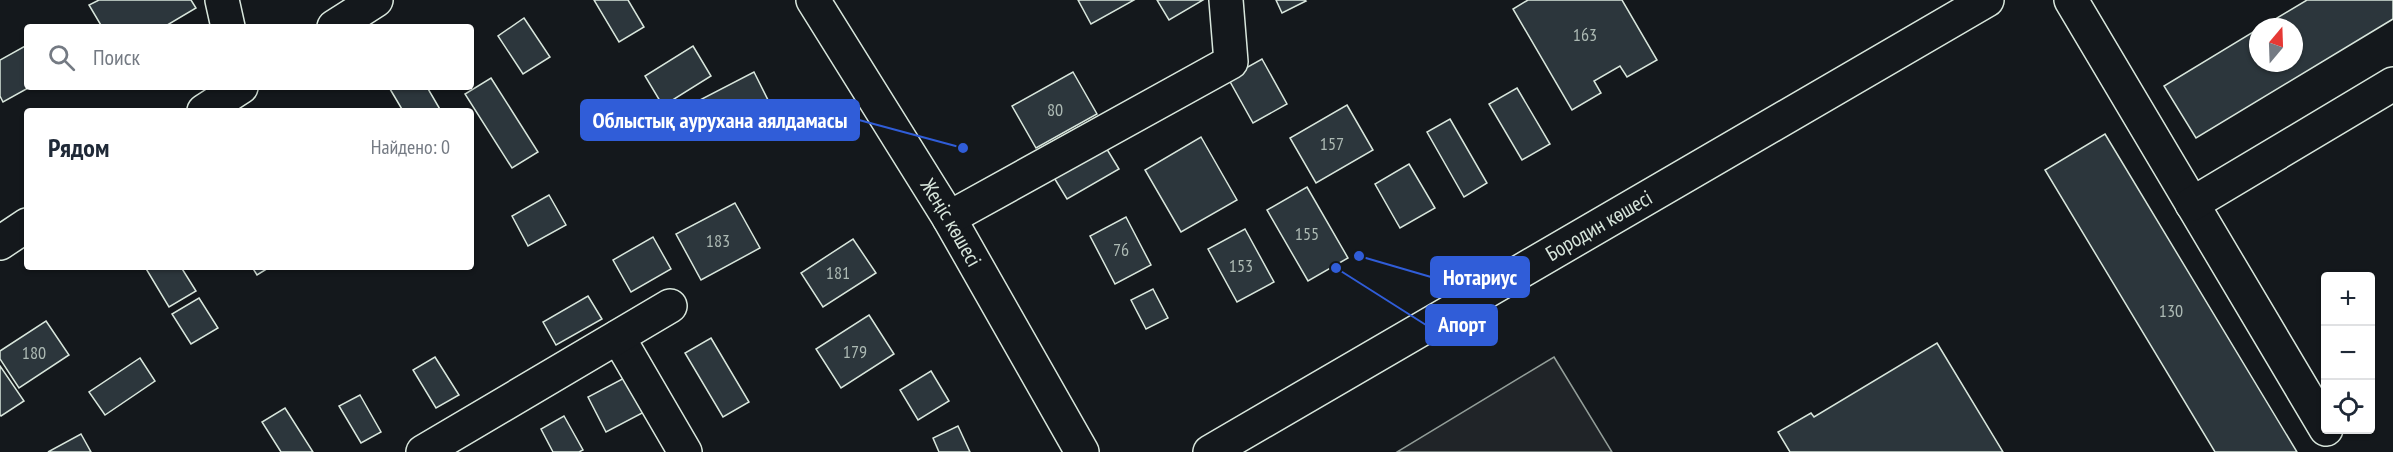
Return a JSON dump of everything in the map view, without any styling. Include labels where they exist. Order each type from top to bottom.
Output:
[{"type":"street","points":[[222,0],[227,24]]},
{"type":"street","points":[[339,24],[376,0]]},
{"type":"street","name":"Жеңіс көшесі","points":[[813,0],[949,219],[1082,452]]},
{"type":"street","points":[[949,219],[1231,62],[1226,0]]},
{"type":"street","points":[[2071,0],[2321,421]]},
{"type":"street","name":"Бородин көшесі","points":[[1210,452],[1985,1]]},
{"type":"street","points":[[2192,204],[2393,84]]},
{"type":"street","points":[[209,108],[236,90]]},
{"type":"street","points":[[0,243],[24,227]]},
{"type":"street","points":[[423,452],[670,306]]},
{"type":"street","points":[[618,337],[685,452]]},
{"type":"street","points":[[2329,434],[2339,452]]},
{"type":"shaded area","points":[[1554,357],[1612,452],[1397,452]]},
{"type":"building","points":[[99,0],[191,0],[196,8],[169,24],[100,24],[89,5]]},
{"type":"building","points":[[594,0],[628,0],[644,27],[619,42]]},
{"type":"building","points":[[1078,0],[1134,0],[1091,24]]},
{"type":"building","points":[[1157,0],[1203,0],[1169,20]]},
{"type":"building","points":[[1276,0],[1305,0],[1306,1],[1282,13]]},
{"type":"building","points":[[1528,0],[1622,0],[1657,60],[1627,77],[1620,66],[1594,81],[1601,93],[1572,110],[1513,9]]},
{"type":"building","points":[[2307,0],[2393,0],[2393,19],[2196,138],[2164,86],[2249,34],[2249,72],[2303,72],[2303,18],[2277,18]]},
{"type":"building","points":[[524,18],[550,57],[523,74],[498,36]]},
{"type":"building","points":[[693,46],[711,76],[663,106],[645,76]]},
{"type":"building","points":[[24,47],[25,90],[3,102],[0,96],[0,60]]},
{"type":"building","points":[[1262,59],[1287,104],[1253,123],[1228,78]]},
{"type":"building","points":[[754,72],[772,108],[713,138],[694,103]]},
{"type":"building","points":[[1073,72],[1097,114],[1036,148],[1012,106]]},
{"type":"building","points":[[491,78],[538,152],[512,168],[465,94]]},
{"type":"building","points":[[1517,88],[1550,144],[1522,160],[1489,104]]},
{"type":"building","points":[[391,90],[429,90],[439,108],[401,108]]},
{"type":"building","points":[[1347,105],[1373,150],[1316,183],[1290,138]]},
{"type":"building","points":[[1450,119],[1487,183],[1464,197],[1427,132]]},
{"type":"building","points":[[2105,134],[2297,452],[2215,452],[2045,170]]},
{"type":"building","points":[[1201,137],[1237,200],[1181,232],[1145,170]]},
{"type":"building","points":[[1105,146],[1119,169],[1067,199],[1053,176]]},
{"type":"building","points":[[1409,164],[1435,208],[1400,228],[1375,184]]},
{"type":"building","points":[[1307,187],[1348,258],[1308,281],[1267,210]]},
{"type":"building","points":[[549,195],[566,225],[528,246],[512,216]]},
{"type":"building","points":[[735,203],[760,248],[701,280],[676,234]]},
{"type":"building","points":[[1126,217],[1151,265],[1115,284],[1090,236]]},
{"type":"building","points":[[1245,229],[1274,282],[1237,302],[1208,249]]},
{"type":"building","points":[[653,237],[671,269],[631,292],[613,260]]},
{"type":"building","points":[[853,239],[876,273],[823,307],[801,273]]},
{"type":"building","points":[[147,270],[183,270],[196,291],[169,307]]},
{"type":"building","points":[[254,270],[265,270],[257,275]]},
{"type":"building","points":[[1153,289],[1168,318],[1146,329],[1131,300]]},
{"type":"building","points":[[588,296],[602,319],[556,345],[543,322]]},
{"type":"building","points":[[199,298],[218,328],[191,344],[172,314]]},
{"type":"building","points":[[869,315],[894,354],[841,388],[816,349]]},
{"type":"building","points":[[46,321],[69,355],[19,388],[0,359],[0,351]]},
{"type":"building","points":[[711,338],[749,402],[723,417],[685,353]]},
{"type":"building","points":[[1937,343],[2003,452],[1790,452],[1778,432],[1811,413],[1814,417]]},
{"type":"building","points":[[435,357],[459,395],[436,408],[413,370]]},
{"type":"building","points":[[140,358],[155,381],[105,415],[89,392]]},
{"type":"building","points":[[0,366],[24,401],[1,416],[0,415]]},
{"type":"building","points":[[931,371],[949,401],[918,420],[900,390]]},
{"type":"building","points":[[630,375],[648,410],[606,432],[588,397]]},
{"type":"building","points":[[360,395],[381,432],[361,443],[339,406]]},
{"type":"building","points":[[285,408],[313,452],[281,452],[262,422]]},
{"type":"building","points":[[564,416],[583,450],[579,452],[553,452],[541,429]]},
{"type":"building","points":[[958,426],[970,452],[939,452],[933,438]]},
{"type":"building","points":[[81,434],[91,452],[48,452]]},
{"type":"place","name":"Облыстық аурухана аялдамасы","points":[[963,148]]},
{"type":"place","name":"Нотариус","points":[[1359,256]]},
{"type":"place","name":"Апорт","points":[[1336,268]]}]
